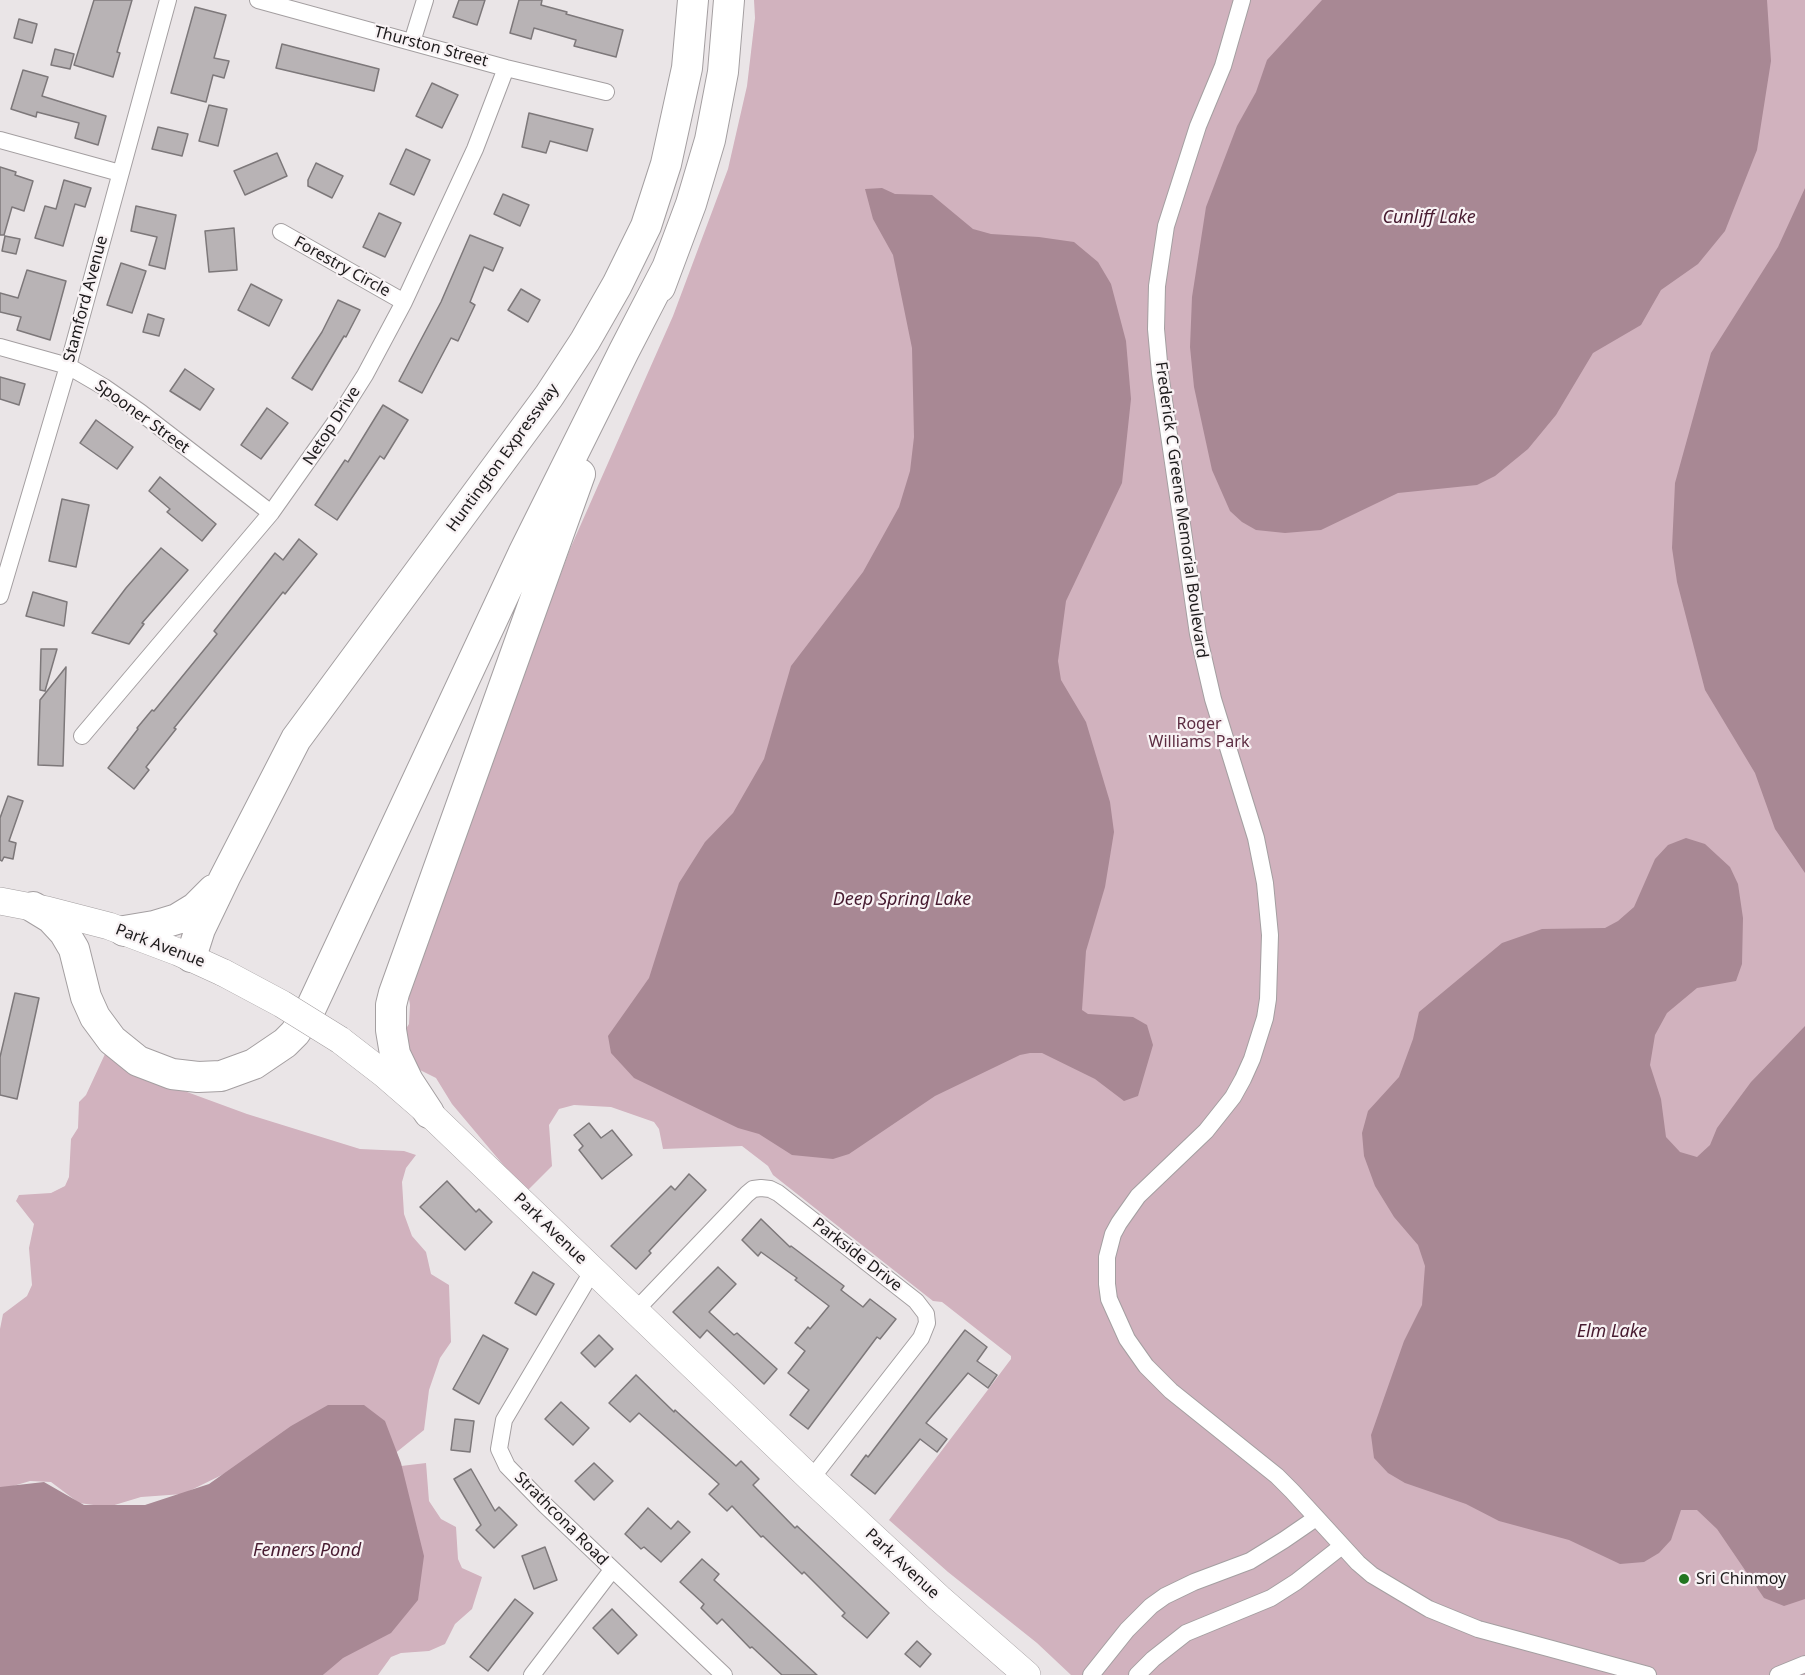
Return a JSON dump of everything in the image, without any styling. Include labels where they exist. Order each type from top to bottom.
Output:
[{"type":"highway","name":"Huntington Expressway","points":[[191,957],[200,929],[225,877],[280,768],[306,724],[549,396],[585,341],[617,285],[646,226],[666,164],[687,68],[693,0]]},
{"type":"highway","points":[[429,1113],[408,1081],[392,1042],[390,1019],[394,993],[586,458],[633,355],[691,204],[710,140],[723,72],[729,0]]},
{"type":"highway","points":[[9,907],[51,918],[64,932],[74,949],[83,988],[95,1017],[112,1040],[138,1061],[172,1074],[198,1077],[221,1076],[254,1064],[285,1043],[303,1022],[315,998],[528,543],[667,268]]},
{"type":"highway","points":[[124,931],[177,919],[203,900],[225,877]]},
{"type":"main road","name":"Park Avenue","points":[[9,907],[124,931],[191,957],[290,1008],[340,1040],[429,1113],[811,1479],[939,1598],[1027,1675]]},
{"type":"street","name":"Stamford Avenue","points":[[0,596],[5,556],[68,366],[168,0]]},
{"type":"street","name":"Thurston Street","points":[[258,0],[506,68],[606,92]]},
{"type":"street","points":[[412,42],[425,0]]},
{"type":"street","name":"Frederick C Greene Memorial Boulevard","points":[[1242,0],[1223,66],[1198,126],[1166,226],[1157,286],[1156,329],[1160,373],[1198,634],[1213,699],[1256,838],[1265,883],[1270,935],[1268,999],[1265,1018],[1252,1059],[1233,1097],[1206,1131],[1145,1189],[1126,1212],[1113,1234],[1106,1270],[1110,1299],[1127,1340],[1146,1366],[1180,1398],[1277,1476],[1358,1563],[1389,1586],[1453,1620],[1478,1629],[1647,1675]]},
{"type":"street","name":"Netop Drive","points":[[82,736],[271,513],[302,472],[353,394],[404,302],[475,149],[506,68]]},
{"type":"street","points":[[0,140],[120,173]]},
{"type":"street","name":"Forestry Circle","points":[[280,232],[404,302]]},
{"type":"street","name":"Spooner Street","points":[[0,346],[68,366],[141,412],[271,513]]},
{"type":"street","name":"Parkside Drive","points":[[635,1311],[747,1194],[761,1188],[778,1193],[916,1301],[926,1314],[927,1323],[921,1338],[811,1479]]},
{"type":"street","name":"Strathcona Road","points":[[593,1270],[504,1420],[500,1449],[507,1466],[612,1570],[724,1675]]},
{"type":"street","points":[[1091,1675],[1127,1630],[1151,1606],[1165,1596],[1194,1582],[1250,1561],[1316,1518]]},
{"type":"street","points":[[1137,1675],[1186,1633],[1270,1598],[1296,1582],[1342,1546]]},
{"type":"street","points":[[532,1675],[612,1570]]},
{"type":"street","points":[[1778,1675],[1805,1664]]},
{"type":"green space","name":"Roger Williams Park","points":[[754,0],[1805,0],[1805,1675],[1071,1675],[1037,1643],[948,1572],[889,1520],[1011,1356],[942,1302],[933,1301],[773,1175],[768,1166],[742,1146],[663,1149],[659,1129],[654,1122],[611,1107],[574,1105],[559,1109],[549,1125],[552,1166],[526,1192],[452,1104],[436,1078],[414,1067],[402,1035],[409,1024],[410,1005],[407,987],[570,549],[673,316],[728,169],[747,86],[755,18]]},
{"type":"green space","points":[[105,1054],[137,1077],[168,1085],[247,1114],[360,1149],[404,1151],[416,1155],[406,1168],[402,1182],[404,1214],[412,1236],[426,1252],[431,1274],[449,1285],[451,1342],[440,1358],[429,1390],[424,1430],[393,1455],[232,1470],[183,1494],[141,1497],[108,1507],[79,1503],[51,1482],[30,1481],[0,1490],[0,1329],[3,1314],[27,1296],[32,1285],[29,1248],[34,1224],[16,1201],[19,1195],[51,1193],[65,1186],[69,1177],[71,1139],[78,1128],[79,1102],[86,1095]]},
{"type":"green space","points":[[426,1463],[429,1501],[441,1519],[456,1527],[458,1559],[462,1568],[482,1577],[472,1609],[455,1624],[445,1644],[429,1651],[401,1653],[391,1657],[378,1675],[323,1675],[362,1635],[393,1467]]},
{"type":"water","name":"Cunliff Lake","points":[[1322,0],[1767,0],[1771,61],[1757,150],[1725,231],[1698,264],[1661,290],[1641,325],[1593,353],[1556,415],[1528,449],[1495,476],[1477,485],[1398,493],[1321,530],[1285,533],[1256,530],[1242,522],[1230,511],[1212,470],[1194,387],[1190,347],[1192,297],[1206,207],[1237,126],[1256,92],[1267,60]]},
{"type":"water","name":"Deep Spring Lake","points":[[882,188],[895,194],[932,195],[973,229],[991,234],[1074,242],[1098,262],[1111,284],[1126,341],[1131,399],[1122,483],[1066,601],[1058,661],[1061,680],[1086,722],[1110,802],[1114,832],[1105,887],[1086,951],[1082,1010],[1088,1014],[1133,1017],[1147,1025],[1153,1045],[1138,1096],[1124,1101],[1095,1079],[1042,1053],[1030,1053],[1020,1055],[935,1096],[849,1154],[833,1159],[792,1155],[759,1134],[738,1128],[634,1078],[611,1053],[608,1036],[649,978],[679,883],[705,842],[733,813],[764,759],[791,666],[863,572],[899,507],[910,471],[914,437],[912,348],[893,255],[873,219],[865,189]]},
{"type":"water","points":[[1805,188],[1805,873],[1775,829],[1755,773],[1705,690],[1677,582],[1672,548],[1675,483],[1711,353],[1778,247]]},
{"type":"water","name":"Elm Lake","points":[[1686,838],[1705,844],[1730,867],[1738,884],[1743,918],[1742,964],[1736,981],[1697,988],[1667,1013],[1655,1035],[1650,1065],[1661,1099],[1666,1137],[1680,1152],[1697,1157],[1710,1145],[1717,1128],[1751,1082],[1805,1026],[1805,1599],[1784,1606],[1764,1598],[1717,1529],[1697,1510],[1681,1510],[1671,1540],[1659,1553],[1644,1562],[1620,1564],[1569,1540],[1499,1521],[1466,1504],[1405,1483],[1388,1473],[1374,1458],[1371,1435],[1404,1341],[1422,1305],[1425,1266],[1418,1245],[1394,1217],[1375,1186],[1364,1156],[1362,1133],[1368,1111],[1399,1077],[1413,1039],[1419,1012],[1502,943],[1542,929],[1605,928],[1618,921],[1634,907],[1655,859],[1668,845]]},
{"type":"water","name":"Fenners Pond","points":[[328,1405],[364,1405],[385,1421],[401,1463],[424,1556],[418,1600],[391,1633],[343,1658],[323,1675],[0,1675],[0,1487],[44,1482],[84,1505],[145,1505],[209,1484],[291,1426]]},
{"type":"building","points":[[94,0],[132,0],[117,52],[120,53],[113,77],[74,65]]},
{"type":"building","points":[[459,0],[485,0],[477,25],[453,17]]},
{"type":"building","points":[[519,0],[542,0],[541,5],[623,30],[616,57],[574,46],[576,40],[534,28],[531,39],[510,33]]},
{"type":"building","points":[[195,7],[226,15],[214,58],[229,61],[224,78],[213,75],[206,102],[171,93]]},
{"type":"building","points":[[19,19],[37,24],[32,43],[14,38]]},
{"type":"building","points":[[282,44],[379,69],[374,91],[276,68]]},
{"type":"building","points":[[55,49],[74,54],[70,69],[51,65]]},
{"type":"building","points":[[23,70],[48,77],[42,96],[106,116],[98,145],[75,138],[79,123],[37,112],[36,117],[11,109]]},
{"type":"building","points":[[432,83],[458,95],[442,128],[416,116]]},
{"type":"building","points":[[209,105],[227,109],[218,146],[199,141]]},
{"type":"building","points":[[529,113],[593,129],[587,151],[550,141],[546,153],[522,147]]},
{"type":"building","points":[[158,127],[188,134],[182,156],[152,149]]},
{"type":"building","points":[[406,149],[430,160],[414,195],[390,184]]},
{"type":"building","points":[[277,153],[287,176],[245,195],[234,171]]},
{"type":"building","points":[[316,163],[343,176],[332,198],[308,186],[308,180]]},
{"type":"building","points":[[0,167],[33,181],[24,211],[12,207],[4,235],[0,235]]},
{"type":"building","points":[[64,180],[91,188],[85,207],[75,204],[63,246],[35,238],[45,206],[56,209]]},
{"type":"building","points":[[503,194],[529,205],[520,226],[494,214]]},
{"type":"building","points":[[136,206],[176,215],[165,269],[149,265],[157,237],[131,231]]},
{"type":"building","points":[[379,213],[401,223],[385,257],[363,247]]},
{"type":"building","points":[[234,228],[237,270],[209,272],[205,231]]},
{"type":"building","points":[[470,235],[503,248],[493,271],[484,267],[470,302],[475,305],[458,341],[451,338],[422,393],[399,381],[441,302]]},
{"type":"building","points":[[5,236],[20,239],[16,254],[2,251]]},
{"type":"building","points":[[121,263],[146,271],[132,313],[107,305]]},
{"type":"building","points":[[27,270],[66,281],[50,340],[17,330],[21,317],[0,312],[0,293],[18,298]]},
{"type":"building","points":[[251,284],[282,300],[269,326],[238,310]]},
{"type":"building","points":[[521,289],[540,300],[528,322],[508,310]]},
{"type":"building","points":[[338,300],[360,310],[346,337],[344,336],[312,390],[292,378],[322,332]]},
{"type":"building","points":[[148,314],[164,319],[159,336],[143,332]]},
{"type":"building","points":[[185,369],[214,389],[200,410],[170,391]]},
{"type":"building","points":[[0,377],[25,384],[19,405],[0,399]]},
{"type":"building","points":[[383,405],[408,420],[384,459],[380,456],[337,520],[315,505],[345,460],[348,462]]},
{"type":"building","points":[[267,408],[288,423],[261,459],[241,445]]},
{"type":"building","points":[[96,420],[133,447],[117,469],[80,443]]},
{"type":"building","points":[[160,477],[216,524],[202,541],[167,512],[170,509],[149,491]]},
{"type":"building","points":[[62,499],[89,505],[76,567],[49,561]]},
{"type":"building","points":[[299,539],[317,554],[285,594],[283,592],[174,728],[176,729],[146,767],[149,770],[134,789],[108,768],[137,728],[152,710],[154,711],[217,634],[214,631],[275,553],[283,560]]},
{"type":"building","points":[[161,548],[188,570],[142,623],[144,624],[129,644],[92,633],[126,588]]},
{"type":"building","points":[[33,592],[67,602],[64,626],[26,616]]},
{"type":"building","points":[[41,649],[57,649],[45,691],[40,690]]},
{"type":"building","points":[[66,667],[63,766],[38,765],[40,700]]},
{"type":"building","points":[[8,796],[23,801],[9,841],[16,843],[13,859],[4,857],[2,861],[0,860],[0,818]]},
{"type":"building","points":[[15,993],[39,998],[17,1099],[0,1095],[0,1057]]},
{"type":"building","points":[[589,1123],[601,1138],[612,1130],[632,1155],[602,1179],[579,1150],[583,1146],[574,1135]]},
{"type":"building","points":[[689,1174],[706,1190],[649,1251],[651,1253],[636,1269],[611,1246],[671,1186],[675,1190]]},
{"type":"building","points":[[447,1181],[476,1212],[479,1209],[492,1222],[465,1250],[420,1207]]},
{"type":"building","points":[[761,1219],[790,1247],[844,1286],[841,1290],[863,1307],[870,1299],[896,1319],[880,1339],[877,1337],[808,1429],[790,1415],[809,1390],[788,1373],[805,1351],[795,1343],[829,1306],[795,1280],[797,1278],[761,1252],[758,1256],[742,1240]]},
{"type":"building","points":[[718,1267],[736,1284],[709,1312],[734,1335],[737,1333],[777,1369],[764,1384],[707,1330],[700,1338],[673,1312]]},
{"type":"building","points":[[533,1272],[554,1284],[536,1315],[515,1303]]},
{"type":"building","points":[[965,1330],[987,1347],[977,1361],[997,1375],[988,1388],[968,1373],[926,1423],[947,1439],[937,1452],[920,1439],[875,1494],[851,1475],[866,1455],[868,1457]]},
{"type":"building","points":[[483,1335],[508,1349],[479,1404],[453,1389]]},
{"type":"building","points":[[599,1335],[613,1349],[595,1367],[581,1353]]},
{"type":"building","points":[[636,1375],[736,1466],[741,1461],[759,1479],[753,1485],[795,1528],[797,1526],[889,1613],[867,1638],[842,1616],[845,1613],[804,1572],[802,1574],[763,1536],[761,1537],[732,1506],[727,1511],[709,1494],[719,1484],[639,1413],[630,1422],[609,1403]]},
{"type":"building","points":[[561,1402],[589,1428],[573,1445],[545,1419]]},
{"type":"building","points":[[455,1419],[474,1421],[470,1452],[451,1450]]},
{"type":"building","points":[[594,1463],[613,1481],[594,1500],[575,1481]]},
{"type":"building","points":[[471,1469],[495,1511],[499,1507],[517,1525],[494,1548],[476,1530],[481,1525],[454,1479]]},
{"type":"building","points":[[648,1508],[671,1529],[678,1521],[690,1532],[661,1562],[644,1547],[641,1549],[625,1534]]},
{"type":"building","points":[[545,1547],[557,1580],[534,1589],[522,1556]]},
{"type":"building","points":[[702,1559],[719,1574],[714,1580],[817,1675],[782,1675],[752,1647],[750,1648],[722,1619],[717,1624],[701,1608],[704,1604],[680,1582]]},
{"type":"building","points":[[515,1599],[533,1613],[488,1671],[470,1657]]},
{"type":"building","points":[[612,1609],[637,1635],[618,1654],[593,1628]]},
{"type":"building","points":[[917,1641],[931,1654],[920,1667],[905,1654]]},
{"type":"place","name":"Sri Chinmoy","points":[[1684,1579]]}]
